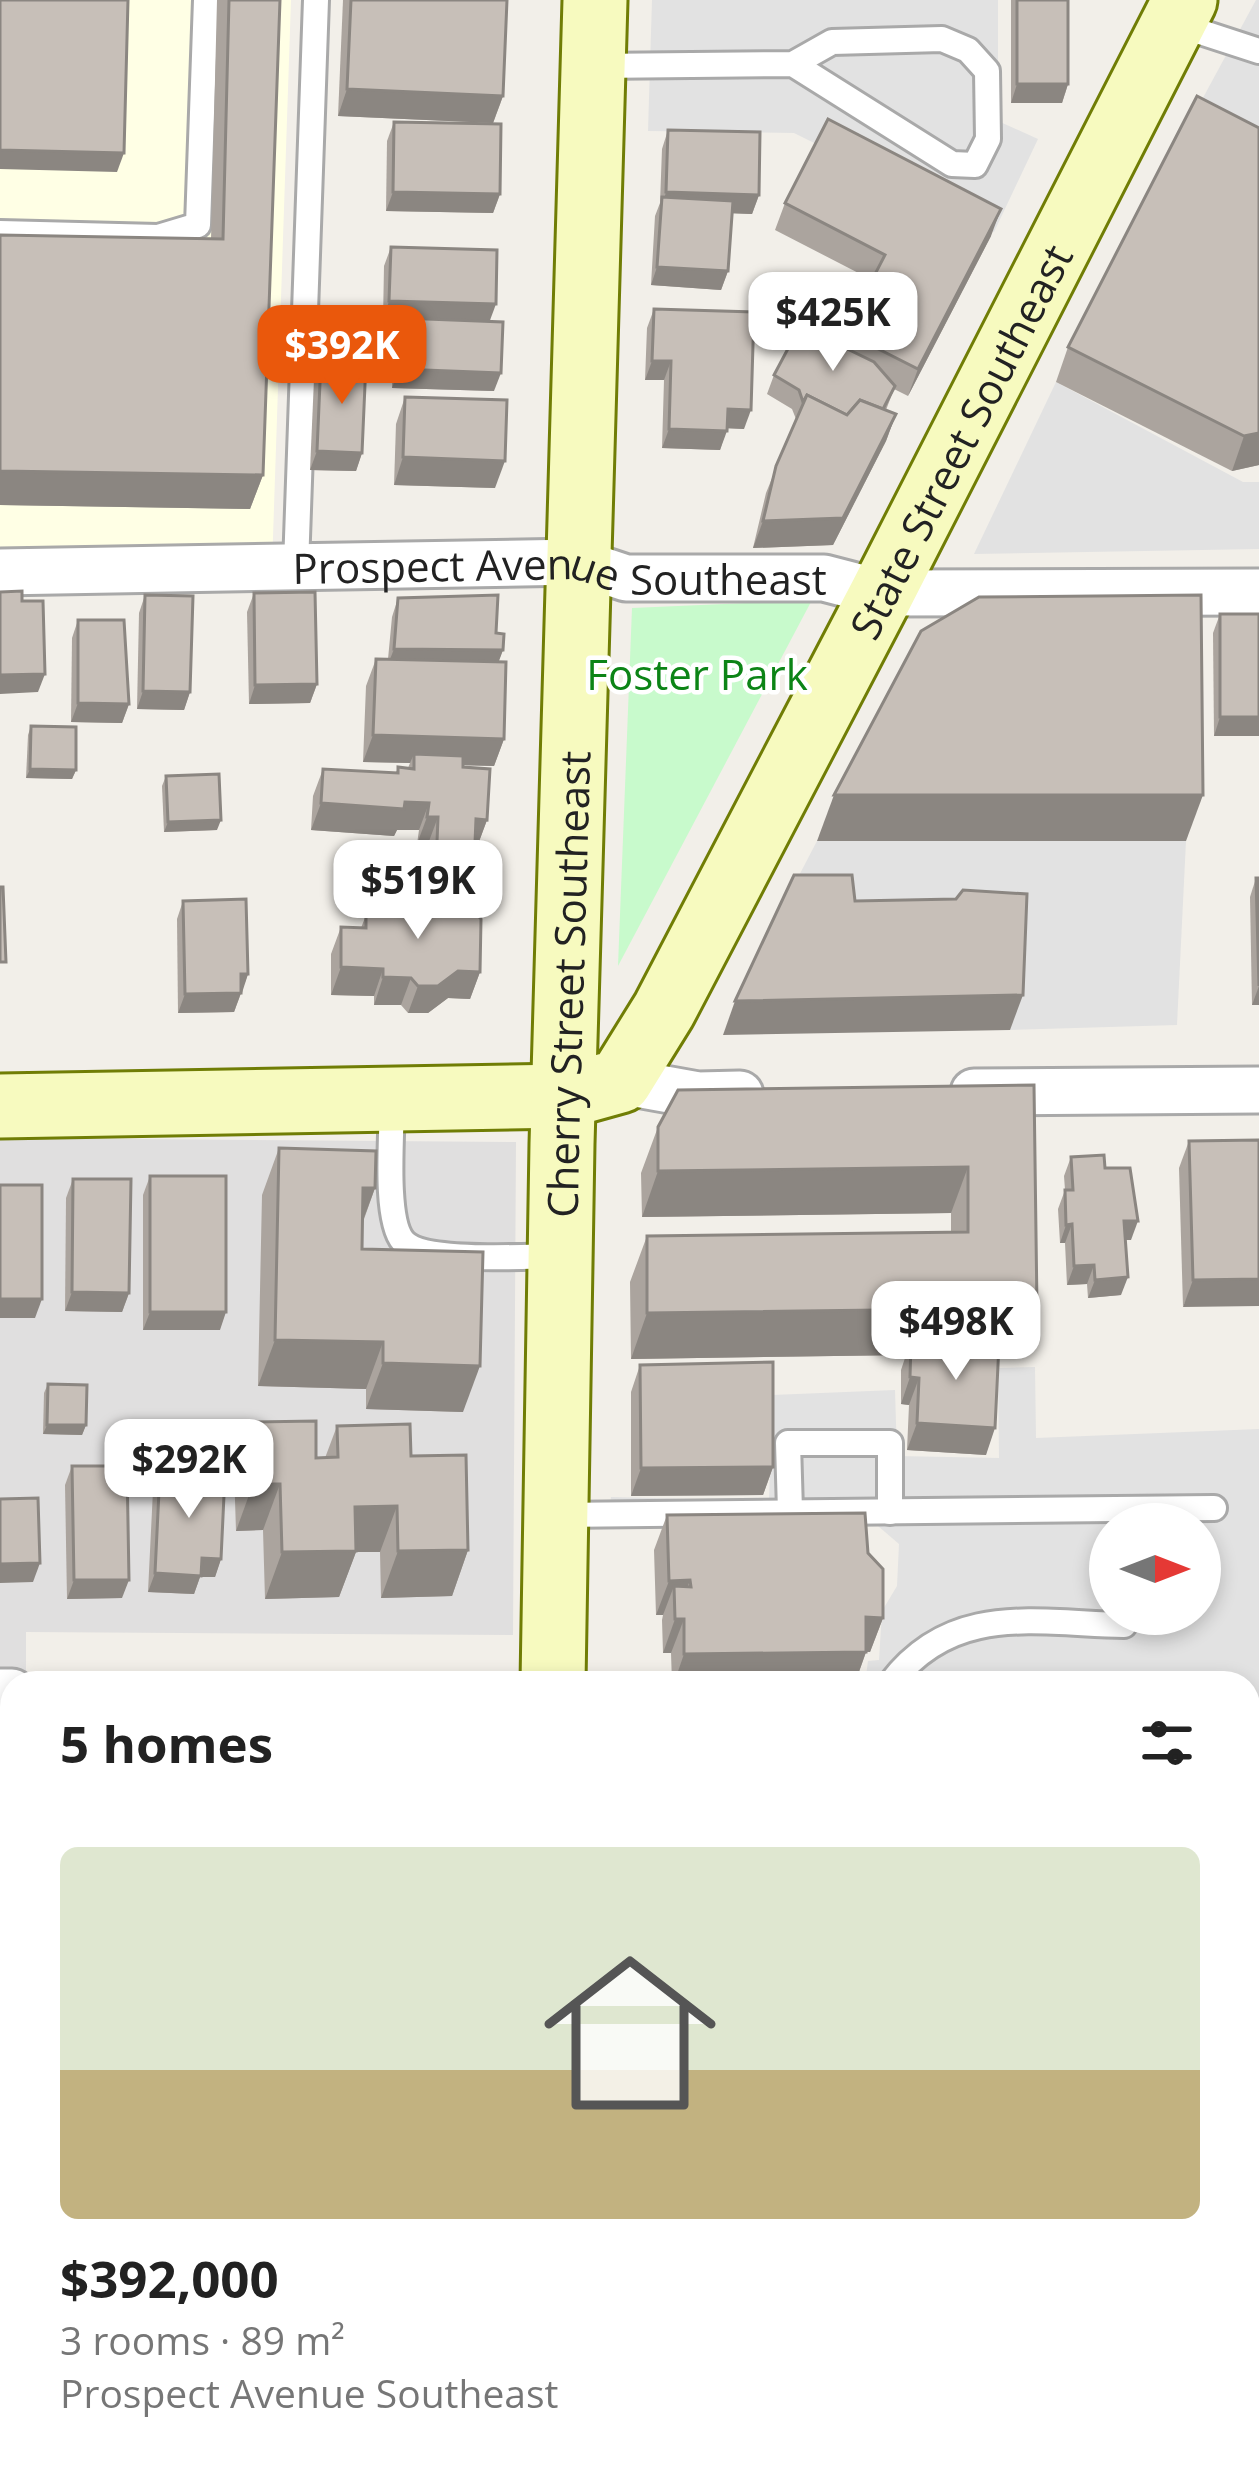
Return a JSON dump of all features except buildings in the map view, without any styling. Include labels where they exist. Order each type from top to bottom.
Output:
[{"type":"street","name":"Cherry Street Southeast","points":[[553,1671],[560,1256],[593,1089],[578,562],[595,0]]},
{"type":"street","name":"State Street Southeast","points":[[593,1089],[664,1010],[1179,11]]},
{"type":"street","name":"Prospect Avenue Southeast","points":[[0,572],[578,562],[626,578],[824,578],[883,593],[1259,592]]},
{"type":"street","points":[[0,1106],[392,1099],[593,1089],[793,1094]]},
{"type":"street","points":[[936,1093],[1259,1090]]},
{"type":"lane","points":[[0,233],[158,237],[198,225],[206,0]]},
{"type":"lane","points":[[296,566],[316,0]]},
{"type":"lane","points":[[1179,11],[1259,51]]},
{"type":"lane","points":[[592,66],[793,64],[832,42],[942,39],[968,50],[987,71],[988,139],[975,165],[952,164],[793,64]]},
{"type":"lane","points":[[392,1099],[394,1219],[402,1240],[422,1253],[560,1256]]},
{"type":"lane","points":[[790,1511],[788,1443],[890,1443],[890,1512]]},
{"type":"lane","points":[[558,1516],[1089,1510]]},
{"type":"lane","points":[[900,1671],[916,1650],[980,1622],[1089,1624]]},
{"type":"shaded area","points":[[0,0],[291,0],[272,567],[0,572]]},
{"type":"shaded area","points":[[652,0],[998,0],[998,121],[1038,139],[994,232],[794,133],[648,131]]},
{"type":"shaded area","points":[[1259,0],[1259,169],[1185,131]]},
{"type":"shaded area","points":[[1056,382],[1243,482],[1259,482],[1259,549],[974,554]]},
{"type":"shaded area","points":[[817,841],[1186,841],[1177,1025],[1010,1030],[781,910]]},
{"type":"shaded area","points":[[0,1138],[516,1142],[513,1635],[26,1632],[26,1671],[0,1671]]},
{"type":"shaded area","points":[[1035,1367],[1036,1438],[1259,1429],[1259,1671],[867,1671],[868,1661],[879,1660],[882,1611],[897,1586],[899,1544],[878,1526],[609,1526],[611,1497],[769,1501],[772,1395],[895,1390],[897,1456],[999,1458],[998,1368]]},
{"type":"green space","name":"Foster Park","points":[[812,600],[618,966],[632,608]]}]
